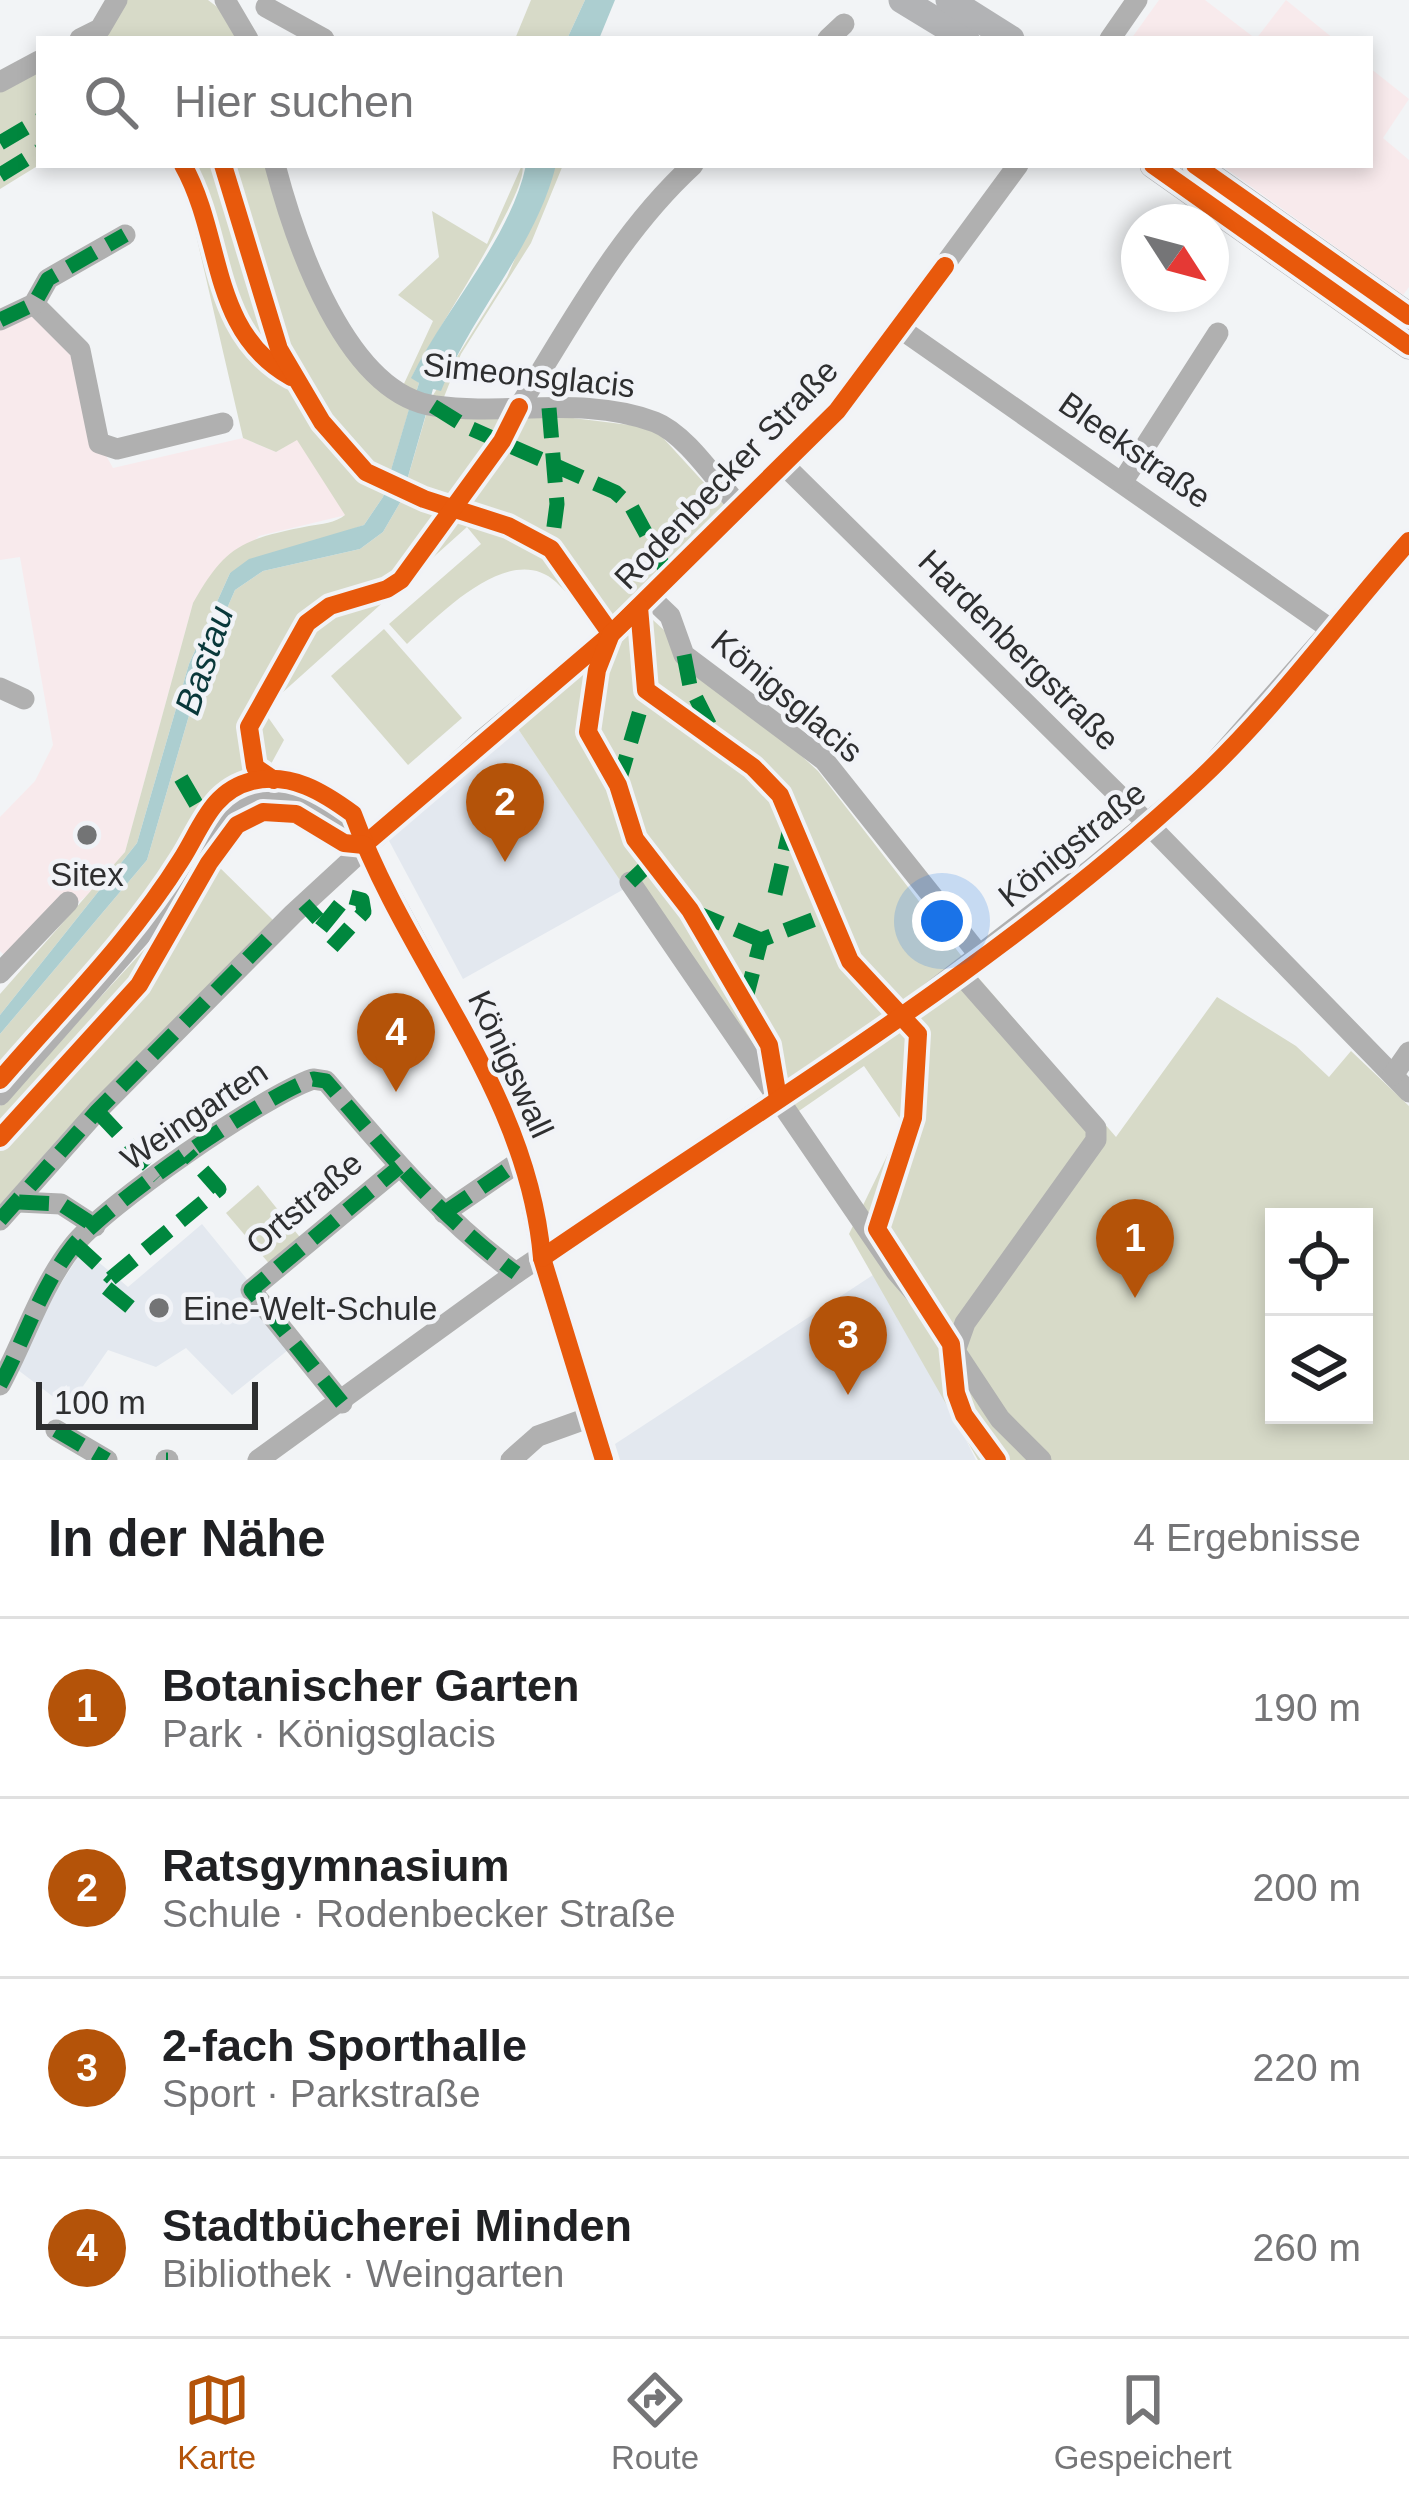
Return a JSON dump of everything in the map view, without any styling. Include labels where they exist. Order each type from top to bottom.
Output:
[{"type":"main road","points":[[902,0],[961,36]]},
{"type":"main road","points":[[950,0],[1006,36]]},
{"type":"main road","points":[[1157,168],[1409,346]]},
{"type":"main road","points":[[1199,168],[1409,316]]},
{"type":"street","points":[[86,36],[100,29],[116,0]]},
{"type":"street","points":[[225,0],[247,33],[268,4],[319,36]]},
{"type":"street","points":[[1111,36],[1138,0]]},
{"type":"street","points":[[0,82],[36,63]]},
{"type":"street","name":"Simeonsglacis","points":[[276,168],[302,255],[362,360],[393,393],[433,406],[606,410],[659,423],[739,506]]},
{"type":"street","points":[[519,407],[619,250],[662,194],[690,168]]},
{"type":"street","name":"Rodenbecker Straße","points":[[0,1220],[97,1111],[364,845],[649,596],[837,411],[1016,168]]},
{"type":"street","points":[[0,320],[34,304],[48,279],[125,235]]},
{"type":"street","points":[[34,304],[80,350],[99,443],[117,448],[223,423]]},
{"type":"street","name":"Bleekstraße","points":[[898,327],[1332,630]]},
{"type":"street","points":[[1123,481],[1218,333]]},
{"type":"street","name":"Hardenbergstraße","points":[[782,463],[1147,823],[1401,1084]]},
{"type":"street","name":"Königstraße","points":[[264,1459],[516,1273],[959,972],[1147,823],[1198,782],[1409,541]]},
{"type":"street","name":"Königsglacis","points":[[649,596],[670,616],[684,656],[824,760],[980,956]]},
{"type":"street","points":[[0,688],[23,699]]},
{"type":"street","points":[[0,1095],[154,920],[212,831],[244,802],[276,795],[296,799],[314,806],[364,845]]},
{"type":"street","name":"Königswall","points":[[364,845],[492,1082],[523,1159],[542,1258],[604,1460]]},
{"type":"street","points":[[630,882],[1000,1419],[1041,1460]]},
{"type":"street","points":[[0,973],[68,902]]},
{"type":"street","points":[[954,1354],[965,1323],[1096,1140],[1096,1128],[959,972]]},
{"type":"street","points":[[1401,1084],[1409,1052]]},
{"type":"street","name":"Weingarten","points":[[0,1384],[47,1285],[75,1244],[205,1141],[314,1078],[326,1082],[444,1213],[516,1273]]},
{"type":"street","name":"Königswall","points":[[444,1213],[523,1159]]},
{"type":"street","name":"Ortstraße","points":[[342,1403],[251,1290],[399,1167]]},
{"type":"street","points":[[19,1202],[61,1204],[95,1226]]},
{"type":"street","points":[[511,1460],[538,1436],[588,1418]]},
{"type":"street","points":[[56,1430],[107,1460]]},
{"type":"shaded area","points":[[1159,0],[1205,0],[1252,36],[1133,36]]},
{"type":"shaded area","points":[[1286,0],[1330,36],[1258,36]]},
{"type":"shaded area","points":[[1373,70],[1409,99],[1383,138],[1409,160],[1409,287],[1403,295],[1225,168],[1373,168]]},
{"type":"shaded area","points":[[34,304],[80,350],[99,443],[113,468],[243,438],[276,452],[297,439],[346,515],[259,536],[193,603],[125,852],[97,888],[6,957],[0,951],[0,817],[35,781],[53,745],[20,557],[0,560],[0,321]]},
{"type":"shaded area","points":[[512,720],[626,888],[463,979],[387,837]]},
{"type":"shaded area","name":"Eine-Welt-Schule","points":[[202,1224],[298,1342],[232,1395],[186,1348],[156,1367],[108,1350],[68,1408],[18,1370],[53,1296],[83,1249],[128,1287]]},
{"type":"shaded area","points":[[873,1275],[936,1379],[976,1460],[620,1460],[615,1444]]},
{"type":"green space","points":[[118,0],[208,0],[245,28],[247,36],[87,36]]},
{"type":"green space","points":[[531,0],[585,0],[568,36],[516,36]]},
{"type":"green space","points":[[36,64],[36,167],[0,189],[0,82]]},
{"type":"green space","points":[[173,168],[276,168],[302,255],[387,395],[430,400],[507,277],[555,168],[562,168],[531,243],[461,354],[442,402],[654,428],[728,509],[614,633],[653,620],[818,771],[977,976],[1116,1137],[1217,997],[1296,1046],[1329,1077],[1351,1051],[1409,1106],[1409,1460],[978,1460],[849,1234],[903,1123],[864,1066],[783,1122],[512,720],[610,634],[556,582],[538,571],[518,570],[477,586],[407,644],[389,624],[481,544],[467,527],[263,710],[284,740],[264,777],[251,778],[214,820],[169,890],[0,1084],[0,1034],[147,860],[206,657],[235,590],[263,571],[360,549],[383,532],[401,501],[426,415],[409,410],[383,497],[364,525],[230,573],[189,664],[137,843],[0,1015],[0,994],[125,852],[193,603],[205,583],[239,547],[345,515],[297,440],[276,452],[243,438],[187,196]]},
{"type":"green space","points":[[522,168],[496,233],[412,377],[419,383],[415,396],[402,388],[433,321],[398,295],[439,257],[432,211],[487,244]]},
{"type":"green space","points":[[384,629],[462,718],[408,765],[331,676]]},
{"type":"green space","points":[[213,861],[275,922],[67,1129],[0,1205],[0,1106],[188,902]]},
{"type":"green space","points":[[258,1185],[303,1241],[272,1267],[226,1213]]},
{"type":"water","points":[[585,0],[615,0],[600,36],[568,36]]},
{"type":"water","points":[[525,168],[555,168],[534,225],[441,391],[433,389],[430,400],[415,396],[419,383],[411,378],[518,192]]},
{"type":"water","name":"Bastau","points":[[409,409],[426,414],[401,501],[383,532],[360,549],[263,571],[235,590],[206,657],[147,860],[0,1034],[0,1015],[137,843],[189,664],[230,573],[249,559],[364,525],[383,497]]},
{"type":"marked path","points":[[0,143],[36,122]]},
{"type":"marked path","points":[[0,175],[36,153]]},
{"type":"marked path","points":[[0,320],[34,304],[48,279],[125,235]]},
{"type":"marked path","points":[[433,406],[465,426],[615,492],[631,506],[669,576]]},
{"type":"marked path","points":[[549,408],[557,504],[551,549]]},
{"type":"marked path","points":[[684,655],[690,686],[713,732]]},
{"type":"marked path","points":[[618,785],[646,690]]},
{"type":"marked path","points":[[181,778],[209,826]]},
{"type":"marked path","points":[[775,894],[791,824]]},
{"type":"marked path","points":[[630,882],[651,862]]},
{"type":"marked path","points":[[321,928],[347,896],[362,900],[364,912],[332,947]]},
{"type":"marked path","points":[[304,904],[318,919]]},
{"type":"marked path","points":[[694,912],[761,940]]},
{"type":"marked path","points":[[745,1002],[761,940],[828,914]]},
{"type":"marked path","points":[[0,1220],[97,1111],[267,939]]},
{"type":"marked path","points":[[0,1385],[51,1279],[90,1228],[224,1128],[313,1079],[326,1081],[439,1207],[516,1273]]},
{"type":"marked path","points":[[97,1111],[159,1177]]},
{"type":"marked path","points":[[130,1307],[103,1285],[219,1189],[188,1154]]},
{"type":"marked path","points":[[444,1213],[523,1159]]},
{"type":"marked path","points":[[342,1403],[251,1290],[399,1167]]},
{"type":"marked path","points":[[19,1202],[61,1204],[95,1226]]},
{"type":"marked path","points":[[75,1244],[112,1278]]},
{"type":"marked path","points":[[56,1430],[107,1460]]},
{"type":"cycle path","points":[[184,168],[245,335],[264,358],[291,377]]},
{"type":"cycle path","points":[[224,168],[279,349],[322,422],[366,472],[424,499],[508,526],[551,549],[611,634]]},
{"type":"cycle path","points":[[1157,168],[1409,346]]},
{"type":"cycle path","points":[[1199,168],[1409,316]]},
{"type":"cycle path","points":[[364,845],[611,634],[837,411],[945,266]]},
{"type":"cycle path","points":[[274,780],[255,767],[249,727],[307,623],[330,606],[387,589],[401,580],[502,441],[519,407]]},
{"type":"cycle path","points":[[542,1258],[963,973],[1123,848],[1254,724],[1409,541]]},
{"type":"cycle path","points":[[778,1098],[769,1045],[690,910],[635,839],[618,785],[588,732],[597,670],[611,634],[639,607],[646,690],[753,767],[780,795],[850,961],[918,1034],[913,1118],[877,1229],[951,1344],[956,1393],[964,1415],[997,1460]]},
{"type":"cycle path","points":[[0,1080],[140,918],[226,793],[252,781],[280,779],[330,798],[353,814],[404,924],[491,1084],[514,1139],[532,1197],[542,1258],[604,1460]]},
{"type":"cycle path","points":[[0,1138],[139,985],[209,863],[237,825],[263,812],[296,814],[344,843],[364,845]]},
{"type":"place","name":"Sitex","points":[[87,835]]},
{"type":"place","name":"Ratsgymnasium","points":[[505,862]]},
{"type":"place","name":"Stadtbücherei Minden","points":[[396,1092]]},
{"type":"place","name":"Botanischer Garten","points":[[1135,1298]]},
{"type":"place","name":"Eine-Welt-Schule","points":[[159,1308]]},
{"type":"place","name":"2-fach Sporthalle","points":[[848,1395]]}]
